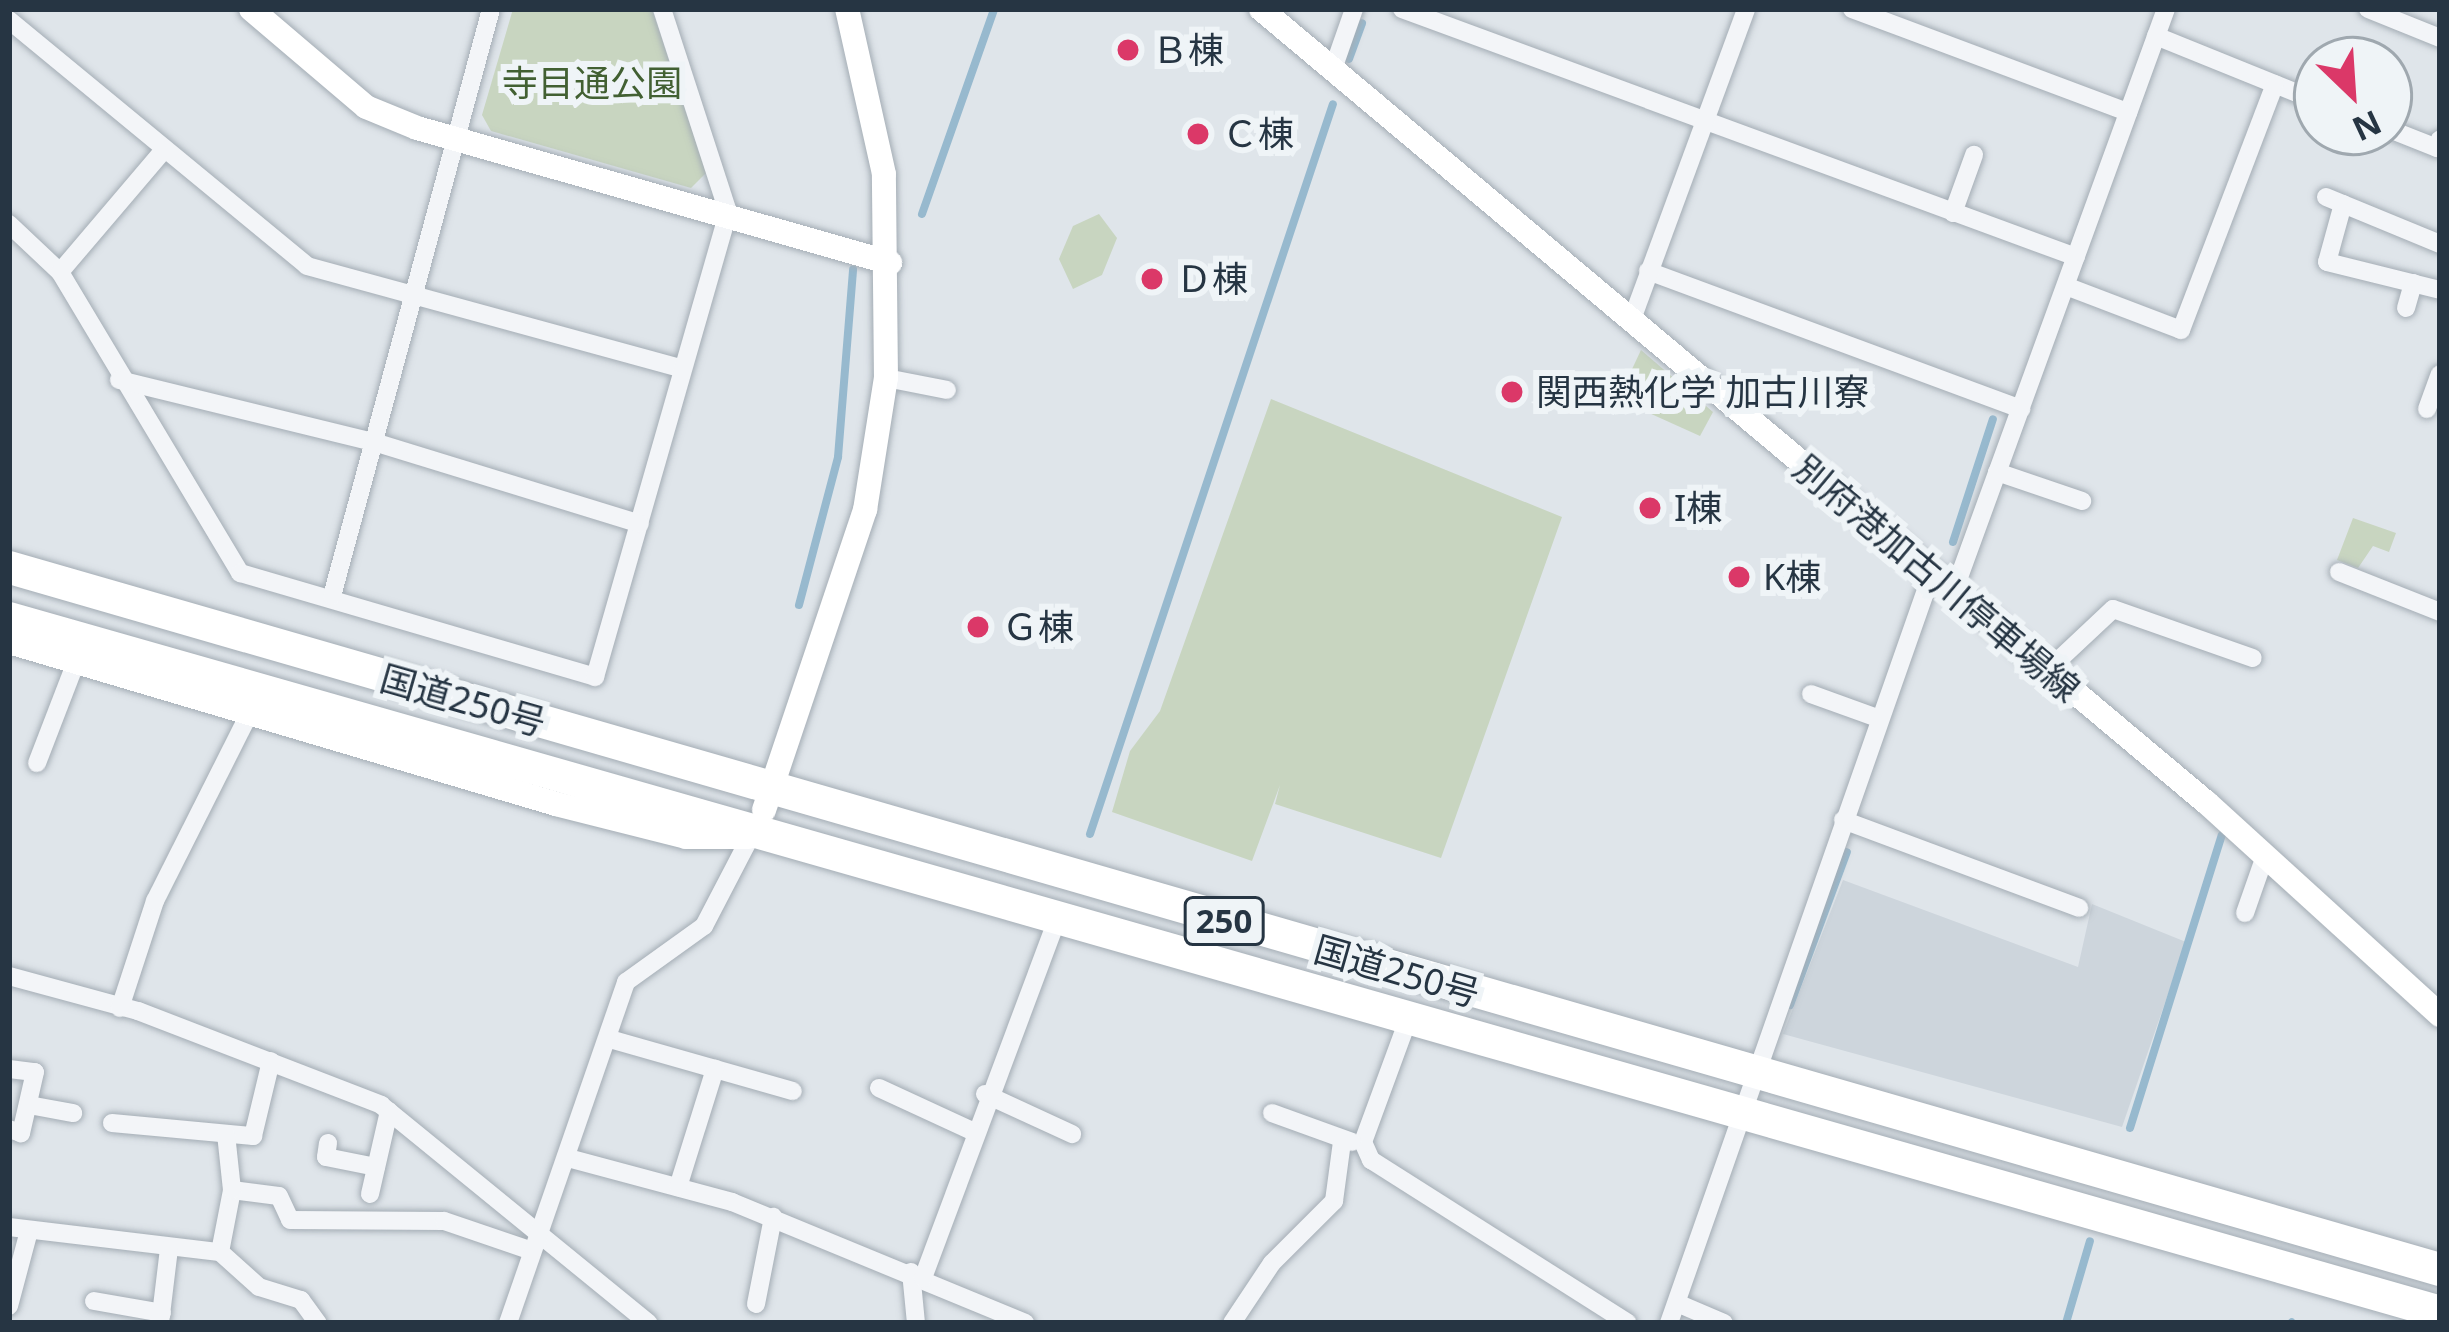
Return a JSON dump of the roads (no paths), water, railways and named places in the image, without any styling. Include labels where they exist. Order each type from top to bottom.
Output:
[{"type":"highway","name":"国道250号","points":[[9,567],[762,812],[1058,917],[2440,1312]]},
{"type":"highway","name":"国道250号","points":[[9,618],[76,650],[762,812],[1754,1073],[2440,1269]]},
{"type":"street","points":[[251,9],[366,107],[890,263]]},
{"type":"street","points":[[332,596],[462,138],[491,9]]},
{"type":"street","points":[[9,224],[60,272],[119,380],[240,573],[332,596],[595,677],[728,212],[662,9]]},
{"type":"street","points":[[508,1323],[639,965],[686,947],[714,908],[762,812],[865,510],[886,378],[890,263],[880,152],[847,9]]},
{"type":"street","name":"別府港加古川停車場線","points":[[1261,9],[2048,670],[2265,856],[2440,1015]]},
{"type":"street","points":[[1333,69],[1354,9]]},
{"type":"street","points":[[1402,9],[2076,257]]},
{"type":"street","points":[[1631,322],[1745,9]]},
{"type":"street","points":[[1852,9],[2128,112]]},
{"type":"street","points":[[1954,592],[2165,9]]},
{"type":"street","points":[[2368,9],[2440,38]]},
{"type":"street","points":[[9,20],[307,266],[681,368]]},
{"type":"street","points":[[2156,36],[2293,91]]},
{"type":"street","points":[[2066,286],[2181,330],[2275,84]]},
{"type":"street","points":[[2413,138],[2437,148],[2440,139]]},
{"type":"street","points":[[60,272],[164,150]]},
{"type":"street","points":[[1953,213],[1974,155]]},
{"type":"street","points":[[2440,244],[2335,201],[2327,262],[2440,290]]},
{"type":"street","points":[[1648,271],[2021,409]]},
{"type":"street","points":[[2406,308],[2413,283]]},
{"type":"street","points":[[2427,409],[2440,374]]},
{"type":"street","points":[[886,378],[947,390]]},
{"type":"street","points":[[119,380],[374,442],[640,524]]},
{"type":"street","points":[[1997,472],[2082,502]]},
{"type":"street","points":[[2339,572],[2440,612]]},
{"type":"street","points":[[1669,1323],[1932,573]]},
{"type":"street","points":[[2048,670],[2113,609],[2253,658]]},
{"type":"street","points":[[9,642],[76,650],[249,714],[686,837],[762,812]]},
{"type":"street","points":[[37,764],[56,735],[76,650]]},
{"type":"street","points":[[1811,694],[1880,719]]},
{"type":"street","points":[[120,1008],[154,901],[249,714]]},
{"type":"street","points":[[1843,820],[2079,908]]},
{"type":"street","points":[[2245,913],[2265,856]]},
{"type":"street","points":[[916,1323],[917,1275],[1058,917]]},
{"type":"street","points":[[9,976],[120,1008],[271,1061],[389,1112],[535,1242],[648,1323]]},
{"type":"street","points":[[1232,1323],[1272,1263],[1334,1202],[1353,1142],[1409,1017]]},
{"type":"street","points":[[610,1039],[794,1091]]},
{"type":"street","points":[[112,1123],[254,1136],[271,1061]]},
{"type":"street","points":[[9,1069],[35,1072],[21,1133],[9,1129]]},
{"type":"street","points":[[678,1187],[715,1069]]},
{"type":"street","points":[[879,1088],[973,1131]]},
{"type":"street","points":[[985,1094],[1072,1134]]},
{"type":"street","points":[[29,1105],[73,1113]]},
{"type":"street","points":[[370,1194],[389,1112]]},
{"type":"street","points":[[1272,1113],[1353,1142],[1371,1160],[1628,1323]]},
{"type":"street","points":[[220,1252],[232,1190],[226,1134]]},
{"type":"street","points":[[328,1143],[326,1157],[376,1167]]},
{"type":"street","points":[[568,1158],[773,1217],[1025,1323]]},
{"type":"street","points":[[232,1190],[279,1196],[290,1220],[444,1221],[535,1242]]},
{"type":"street","points":[[756,1304],[773,1217]]},
{"type":"street","points":[[9,1306],[19,1229],[220,1252],[259,1287],[301,1300],[318,1323]]},
{"type":"street","points":[[94,1300],[161,1318],[169,1249]]},
{"type":"street","points":[[1677,1303],[1724,1323]]},
{"type":"waterway","points":[[922,214],[994,9]]},
{"type":"waterway","points":[[1349,59],[1362,23]]},
{"type":"waterway","points":[[1090,834],[1333,104]]},
{"type":"waterway","points":[[799,605],[838,457],[853,270]]},
{"type":"waterway","points":[[1953,542],[1993,419]]},
{"type":"waterway","points":[[2130,1128],[2222,835]]},
{"type":"waterway","points":[[1790,1005],[1847,852]]},
{"type":"waterway","points":[[2066,1323],[2090,1241]]},
{"type":"place","name":"Ｂ棟","points":[[1128,50]]},
{"type":"place","name":"Ｃ棟","points":[[1198,134]]},
{"type":"place","name":"Ｄ棟","points":[[1152,279]]},
{"type":"place","name":"関西熱化学 加古川寮","points":[[1512,392]]},
{"type":"place","name":"I棟","points":[[1650,508]]},
{"type":"place","name":"K棟","points":[[1739,577]]},
{"type":"place","name":"Ｇ棟","points":[[978,627]]},
{"type":"park label","name":"寺目通公園","points":[[592,83]]}]
